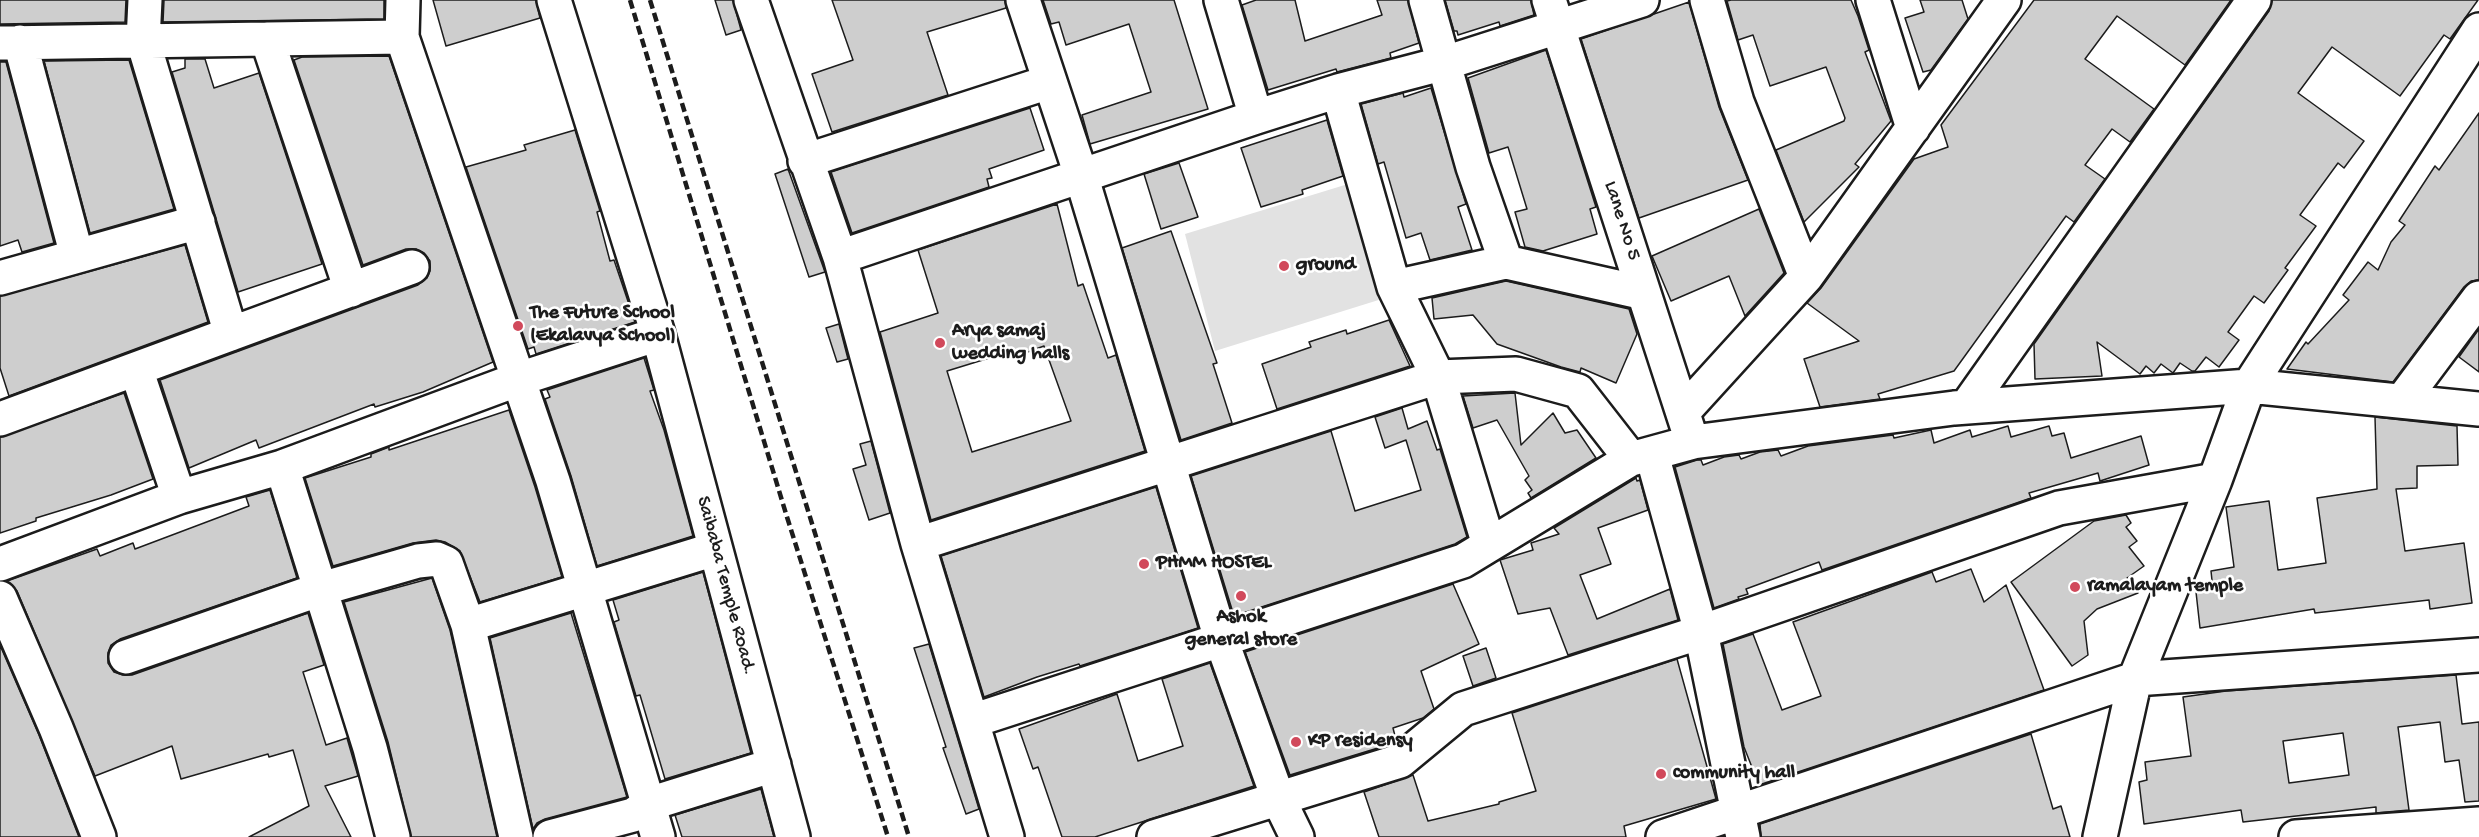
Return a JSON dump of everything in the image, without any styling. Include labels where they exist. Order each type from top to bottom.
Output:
[{"type":"street","points":[[145,0],[143,41],[231,334]]},
{"type":"street","points":[[404,0],[402,37],[519,379],[585,588],[658,837]]},
{"type":"street","name":"Saibaba Temple Road.","points":[[554,0],[658,334],[793,837]]},
{"type":"street","points":[[751,0],[840,257],[918,544],[1007,837]]},
{"type":"street","points":[[1023,0],[1081,175],[1221,639],[1278,798],[1297,837]]},
{"type":"street","points":[[1221,0],[1256,117]]},
{"type":"street","points":[[1426,0],[1473,166],[1506,262]]},
{"type":"street","points":[[840,257],[1256,117],[1338,91],[1445,63],[1553,13],[1641,0]]},
{"type":"street","points":[[1707,0],[1737,102],[1806,277]]},
{"type":"street","points":[[1873,0],[1912,128]]},
{"type":"street","points":[[1683,412],[1806,277],[2004,0]]},
{"type":"street","points":[[1967,406],[2254,0]]},
{"type":"street","name":"Lane No 5","points":[[1553,13],[1693,442]]},
{"type":"street","points":[[2100,837],[2134,679],[2215,480],[2249,386],[2479,30]]},
{"type":"street","points":[[77,256],[10,42],[402,37]]},
{"type":"street","points":[[267,39],[351,290]]},
{"type":"street","points":[[806,161],[1049,82]]},
{"type":"street","points":[[1338,91],[1394,287],[1437,377],[1489,545]]},
{"type":"street","points":[[0,278],[198,222]]},
{"type":"street","points":[[1394,287],[1506,262],[1644,293]]},
{"type":"street","points":[[0,419],[412,267]]},
{"type":"street","points":[[2402,400],[2479,298]]},
{"type":"street","points":[[0,564],[179,497],[282,467],[519,379],[658,334]]},
{"type":"street","points":[[136,369],[179,497]]},
{"type":"street","points":[[918,544],[1437,377],[1516,374],[1578,391],[1642,457],[1701,632],[1741,825]]},
{"type":"street","points":[[972,721],[1462,561],[1642,457],[1693,442],[1967,406],[2249,386],[2479,409]]},
{"type":"street","points":[[282,467],[370,748],[393,837]]},
{"type":"street","points":[[1154,837],[1400,761],[1463,710],[1701,632],[2059,508],[2215,480]]},
{"type":"street","points":[[468,626],[715,549]]},
{"type":"street","points":[[126,657],[321,589],[418,561],[437,559],[446,563],[468,626],[516,837]]},
{"type":"street","points":[[0,598],[56,728],[99,837]]},
{"type":"street","points":[[1663,837],[1741,825],[2134,679],[2479,655]]},
{"type":"street","points":[[550,837],[633,815],[649,804],[774,765]]},
{"type":"street","points":[[2296,837],[2479,824]]},
{"type":"shaded area","name":"ground","points":[[1348,184],[1385,298],[1215,351],[1185,234]]},
{"type":"building","points":[[0,0],[126,0],[125,22],[0,24]]},
{"type":"building","points":[[164,0],[384,0],[384,19],[163,22]]},
{"type":"building","points":[[433,0],[536,0],[540,18],[446,46]]},
{"type":"building","points":[[715,0],[733,0],[741,30],[726,35]]},
{"type":"building","points":[[832,0],[1005,0],[1006,8],[927,32],[948,95],[832,132],[812,74],[853,60]]},
{"type":"building","points":[[1043,0],[1174,0],[1208,109],[1090,144],[1082,115],[1151,92],[1129,24],[1066,45],[1059,22],[1051,24]]},
{"type":"building","points":[[1256,0],[1295,0],[1305,41],[1382,15],[1377,0],[1408,0],[1419,43],[1390,53],[1391,58],[1337,72],[1336,69],[1268,90],[1242,5]]},
{"type":"building","points":[[1445,0],[1531,0],[1534,15],[1500,26],[1499,22],[1458,35],[1457,31],[1454,31]]},
{"type":"building","points":[[1851,0],[1858,16],[1869,50],[1865,52],[1891,121],[1855,164],[1859,167],[1804,222],[1776,150],[1844,121],[1845,118],[1826,67],[1770,86],[1753,35],[1738,40],[1727,1]]},
{"type":"building","points":[[1920,0],[1962,0],[1968,19],[1931,70],[1923,72],[1905,18],[1924,12]]},
{"type":"building","points":[[2034,0],[2231,0],[2185,65],[2117,16],[2085,59],[2154,109],[2130,142],[2112,129],[2085,165],[2105,179],[2074,222],[2066,216],[1954,371],[1878,394],[1880,399],[1820,407],[1804,359],[1859,341],[1807,303],[1821,288],[1914,159],[1948,147],[1941,125]]},
{"type":"building","points":[[2272,0],[2478,0],[2450,39],[2444,35],[2400,96],[2332,47],[2298,93],[2364,141],[2344,168],[2338,163],[2300,215],[2316,226],[2285,268],[2288,270],[2264,303],[2254,296],[2228,332],[2239,340],[2219,367],[2206,357],[2195,371],[2180,363],[2173,373],[2161,364],[2154,373],[2146,366],[2140,374],[2097,342],[2102,376],[2035,379],[2034,344],[2269,11]]},
{"type":"building","points":[[1689,2],[1719,107],[1748,180],[1639,218],[1581,39]]},
{"type":"building","points":[[1546,50],[1596,207],[1590,209],[1597,234],[1543,251],[1525,247],[1515,212],[1527,209],[1508,147],[1489,153],[1468,78]]},
{"type":"building","points":[[389,56],[493,362],[423,392],[375,407],[374,404],[259,448],[256,440],[189,468],[160,380],[418,285],[427,278],[430,261],[424,253],[416,249],[406,249],[363,265],[294,60],[302,57]]},
{"type":"building","points":[[185,59],[205,59],[214,88],[259,73],[322,264],[238,292],[172,72],[185,68]]},
{"type":"building","points":[[129,60],[174,209],[90,233],[44,61]]},
{"type":"building","points":[[0,62],[6,62],[54,243],[22,252],[18,240],[0,246]]},
{"type":"building","points":[[1431,88],[1466,204],[1458,207],[1472,250],[1430,260],[1421,233],[1406,238],[1384,162],[1378,164],[1361,104],[1403,93],[1404,97]]},
{"type":"building","points":[[1030,108],[1044,150],[989,169],[992,178],[987,179],[989,187],[852,233],[831,172]]},
{"type":"building","points":[[2479,113],[2479,280],[2471,281],[2464,287],[2393,382],[2287,369],[2306,342],[2308,344],[2349,300],[2343,295],[2368,262],[2378,270],[2391,242],[2405,225],[2399,221],[2435,166],[2439,170]]},
{"type":"building","points":[[1327,120],[1343,176],[1302,190],[1303,194],[1261,207],[1241,148]]},
{"type":"building","points":[[575,130],[600,211],[597,212],[610,261],[614,260],[635,322],[536,354],[534,347],[528,349],[466,167],[526,150],[524,145]]},
{"type":"building","points":[[1179,163],[1198,217],[1161,229],[1144,174]]},
{"type":"building","points":[[788,169],[825,272],[809,277],[775,174]]},
{"type":"building","points":[[1057,204],[1078,286],[1083,284],[1108,358],[1116,355],[1145,451],[931,520],[880,332],[938,313],[918,250]],"holes":[[[1044,346],[1071,421],[972,452],[947,371],[1012,351],[1014,357]]]},
{"type":"building","points":[[1759,209],[1784,273],[1745,316],[1729,276],[1671,301],[1652,256]]},
{"type":"building","points":[[1171,231],[1217,363],[1213,364],[1232,423],[1181,440],[1122,248]]},
{"type":"building","points":[[185,245],[208,322],[9,396],[0,368],[0,296]]},
{"type":"building","points":[[1506,281],[1629,309],[1637,334],[1616,383],[1581,368],[1580,372],[1561,367],[1497,344],[1473,315],[1434,319],[1432,298]]},
{"type":"building","points":[[1389,320],[1410,366],[1277,409],[1262,364],[1311,347],[1309,342],[1346,330],[1347,334]]},
{"type":"building","points":[[839,324],[848,359],[837,362],[826,328]]},
{"type":"building","points":[[2479,329],[2479,372],[2459,357]]},
{"type":"building","points":[[644,358],[654,390],[650,391],[664,430],[693,536],[597,566],[571,476],[545,399],[550,397],[547,390]]},
{"type":"building","points":[[124,393],[153,479],[111,495],[36,518],[36,521],[0,533],[0,437]]},
{"type":"building","points":[[1515,393],[1521,445],[1553,413],[1565,433],[1577,430],[1596,458],[1531,498],[1528,493],[1532,490],[1525,480],[1529,476],[1497,420],[1473,428],[1463,396]]},
{"type":"building","points":[[1402,408],[1408,429],[1427,421],[1437,450],[1440,449],[1467,537],[1455,544],[1234,616],[1191,476],[1331,431],[1355,511],[1421,490],[1406,440],[1385,448],[1375,417]]},
{"type":"building","points":[[509,410],[562,577],[480,602],[460,551],[445,542],[436,540],[413,543],[333,566],[305,478],[371,457],[371,454],[389,447],[389,450]]},
{"type":"building","points":[[2375,417],[2457,426],[2458,465],[2417,466],[2417,488],[2396,489],[2405,551],[2464,543],[2472,603],[2430,609],[2429,600],[2315,613],[2314,609],[2200,628],[2196,592],[2213,590],[2211,571],[2234,567],[2226,507],[2269,501],[2278,570],[2326,563],[2317,498],[2377,489]]},
{"type":"building","points":[[2008,426],[2011,437],[2049,426],[2052,436],[2064,433],[2071,458],[2141,436],[2149,465],[2100,481],[2098,473],[2029,493],[2031,498],[1822,570],[1819,562],[1746,589],[1748,594],[1714,608],[1675,467],[1697,460],[1701,460],[1703,465],[1724,457],[1739,455],[1741,459],[1760,452],[1778,450],[1781,456],[1808,446],[1893,435],[1894,438],[1931,430],[1934,443],[1970,430],[1972,437]]},
{"type":"building","points":[[871,441],[890,513],[869,520],[853,469],[866,465],[860,444]]},
{"type":"building","points":[[1636,478],[1637,481],[1640,480],[1648,510],[1598,528],[1611,564],[1580,575],[1597,619],[1670,589],[1678,620],[1568,655],[1550,608],[1518,614],[1500,560],[1533,550],[1531,543],[1559,534],[1554,528]]},
{"type":"building","points":[[1156,487],[1198,628],[1080,666],[1079,664],[1037,677],[984,697],[941,556]]},
{"type":"building","points":[[270,490],[297,578],[120,639],[111,645],[108,663],[114,672],[132,675],[308,613],[324,665],[303,672],[326,745],[347,738],[358,776],[325,786],[351,837],[249,837],[309,806],[293,750],[269,757],[268,754],[181,779],[172,746],[95,776],[17,591],[7,581],[97,549],[100,556],[133,543],[135,549],[249,506],[246,497]]},
{"type":"building","name":"ramalayam temple","points":[[2126,515],[2131,523],[2126,527],[2137,541],[2129,547],[2144,566],[2127,578],[2138,593],[2097,609],[2084,621],[2088,655],[2072,666],[2011,582],[2094,521]]},
{"type":"building","points":[[1971,569],[1984,602],[2006,585],[2044,690],[1759,785],[1744,747],[1723,644],[1753,634],[1782,710],[1821,696],[1793,622],[1932,572],[1936,582]]},
{"type":"building","points":[[703,572],[751,753],[665,779],[640,695],[636,696],[614,622],[619,620],[613,600]]},
{"type":"building","points":[[432,578],[450,630],[497,837],[411,837],[388,742],[344,602]]},
{"type":"building","points":[[1453,584],[1479,644],[1421,671],[1434,709],[1423,718],[1393,728],[1396,740],[1391,744],[1290,775],[1245,652]]},
{"type":"building","points":[[571,613],[627,797],[545,819],[537,823],[533,829],[490,638]]},
{"type":"building","points":[[929,644],[979,809],[966,814],[943,748],[946,747],[914,648]]},
{"type":"building","points":[[0,645],[39,735],[79,837],[0,837]]},
{"type":"building","points":[[1486,648],[1496,678],[1473,686],[1463,656]]},
{"type":"building","points":[[1677,659],[1716,799],[1624,826],[1626,837],[1379,837],[1364,792],[1413,775],[1428,821],[1499,804],[1499,802],[1536,791],[1512,713]]},
{"type":"building","points":[[1210,663],[1254,786],[1095,837],[1062,837],[1038,767],[1033,769],[1019,729],[1117,694],[1138,761],[1183,746],[1162,679]]},
{"type":"building","points":[[2456,675],[2462,724],[2479,722],[2479,801],[2465,802],[2459,760],[2445,762],[2440,722],[2398,727],[2409,810],[2376,813],[2376,807],[2243,822],[2241,810],[2144,824],[2139,782],[2147,780],[2145,762],[2191,756],[2183,697],[2226,691]],"holes":[[[2343,733],[2349,775],[2289,783],[2283,741]]]},
{"type":"building","points":[[2031,734],[2053,809],[2061,806],[2070,837],[1761,837],[1760,824]]},
{"type":"building","points":[[761,789],[774,837],[682,837],[675,815]]},
{"type":"railway","points":[[630,0],[787,517],[888,837]]},
{"type":"railway","points":[[650,0],[909,837]]},
{"type":"place","name":"ground","points":[[1284,266]]},
{"type":"place","name":"The Future School (Ekalavya School)","points":[[518,326]]},
{"type":"place","name":"Arya samaj wedding halls","points":[[940,343]]},
{"type":"place","name":"PHMM HOSTEL","points":[[1144,564]]},
{"type":"place","name":"ramalayam temple","points":[[2075,587]]},
{"type":"place","name":"Ashok general store","points":[[1241,596]]},
{"type":"place","name":"KP residensy","points":[[1296,742]]},
{"type":"place","name":"community hall","points":[[1661,774]]}]
